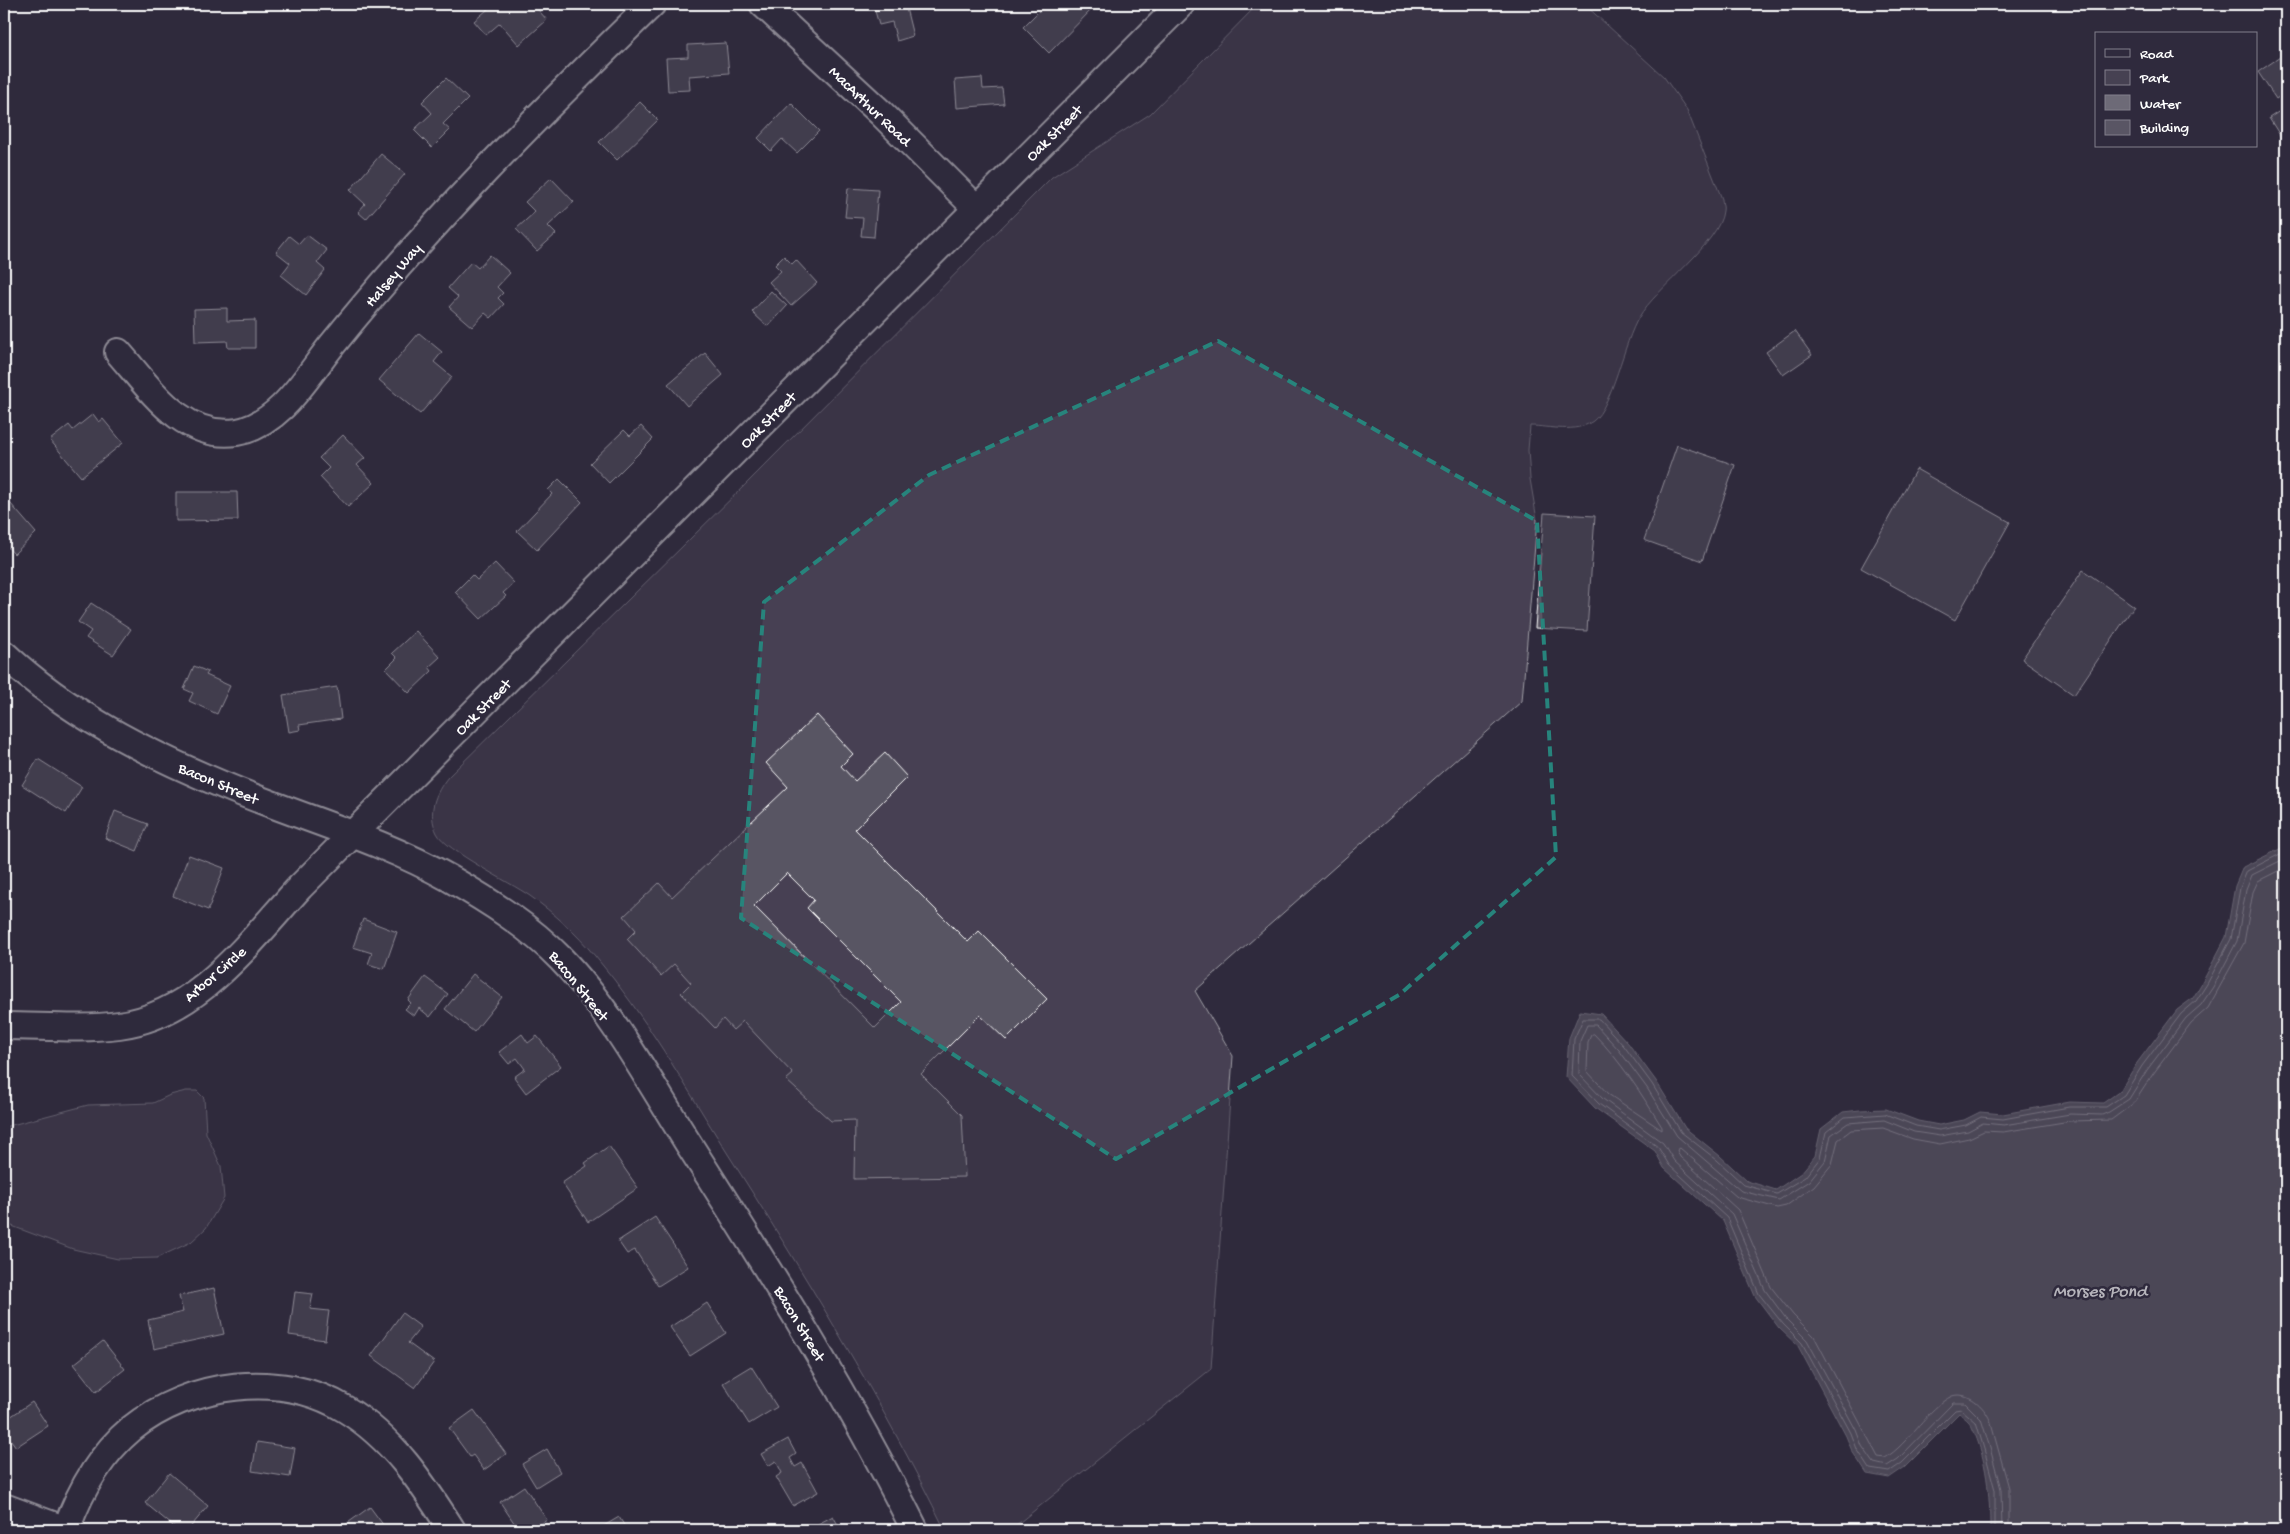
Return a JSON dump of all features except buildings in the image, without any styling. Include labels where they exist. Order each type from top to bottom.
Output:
[{"type":"street","name":"Halsey Way","points":[[118,352],[181,419],[198,429],[218,433],[238,432],[257,426],[277,412],[297,390],[385,281],[479,176],[652,4]]},
{"type":"street","name":"Oak Street","points":[[354,834],[1181,4]]},
{"type":"street","name":"MacArthur Road","points":[[769,6],[881,113],[976,208]]},
{"type":"street","name":"Bacon Street","points":[[4,654],[58,698],[90,720],[130,742],[224,786],[354,834],[447,877],[514,918],[563,961],[588,990],[657,1094],[786,1298],[838,1385],[915,1530]]},
{"type":"street","name":"Arbor Circle","points":[[4,1026],[119,1025],[147,1019],[171,1008],[219,974],[300,887],[354,834]]},
{"type":"street","points":[[4,1508],[66,1530],[76,1503],[90,1477],[110,1451],[130,1430],[153,1413],[179,1400],[233,1387],[266,1386],[291,1389],[319,1397],[345,1409],[370,1428],[393,1447],[413,1472],[452,1530]]},
{"type":"highlighted area","points":[[1218,341],[1537,521],[1556,857],[1399,995],[1116,1159],[741,918],[764,602],[929,475]]},
{"type":"green space","points":[[1258,4],[1584,4],[1664,77],[1687,110],[1722,199],[1723,211],[1719,224],[1700,251],[1647,305],[1639,317],[1633,328],[1606,402],[1593,421],[1586,425],[1570,428],[1530,426],[1528,450],[1530,479],[1537,520],[1522,701],[1195,991],[1233,1056],[1211,1369],[1010,1530],[945,1530],[895,1433],[841,1338],[785,1244],[648,1027],[614,979],[588,948],[556,916],[530,896],[465,857],[443,840],[434,826],[434,804],[439,790],[448,777],[748,482],[1052,177],[1150,114]]},
{"type":"green space","points":[[186,1091],[197,1091],[204,1098],[206,1133],[221,1166],[224,1198],[206,1228],[191,1242],[157,1258],[118,1259],[73,1249],[4,1223],[4,1127],[88,1105],[153,1103],[170,1095]]},
{"type":"water","name":"Morses Pond","points":[[2286,846],[2286,1530],[1990,1530],[1988,1491],[1981,1452],[1971,1425],[1959,1413],[1905,1467],[1889,1478],[1867,1474],[1852,1451],[1846,1436],[1798,1346],[1779,1328],[1755,1296],[1723,1221],[1664,1168],[1655,1151],[1595,1108],[1566,1077],[1569,1038],[1580,1011],[1601,1014],[1628,1043],[1656,1081],[1685,1128],[1747,1181],[1776,1190],[1801,1173],[1815,1156],[1821,1129],[1843,1112],[1886,1109],[1918,1121],[1939,1125],[1964,1120],[1980,1112],[2003,1114],[2069,1102],[2103,1103],[2120,1091],[2137,1063],[2177,1010],[2193,998],[2226,937],[2235,886],[2243,867]]}]
